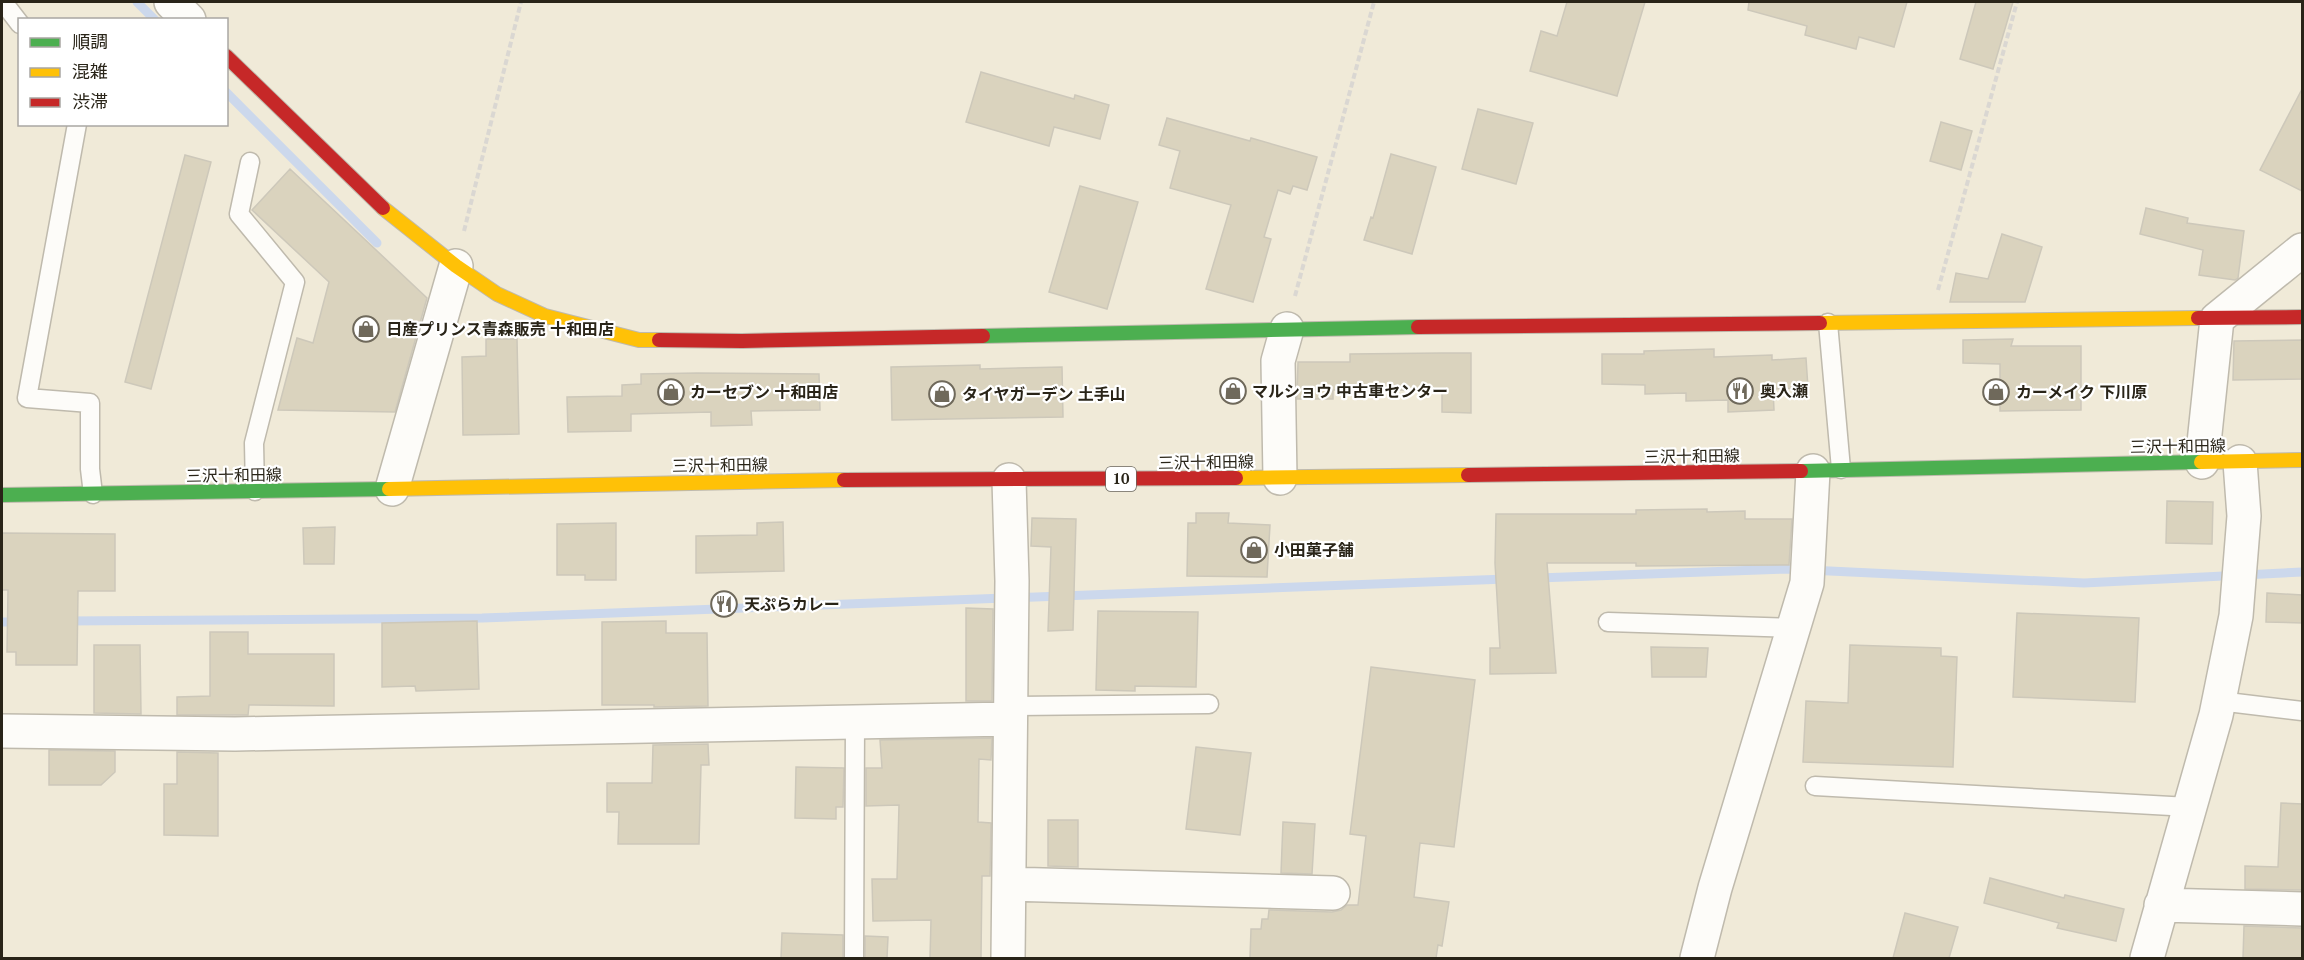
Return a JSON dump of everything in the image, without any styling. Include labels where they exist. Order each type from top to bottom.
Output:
[{"type":"main road","points":[[228,58],[394,219],[456,266],[497,294],[545,316],[639,340],[742,341],[1287,329],[2302,317]]},
{"type":"main road","name":"三沢十和田線","points":[[2,495],[773,480],[1280,478],[2302,460]]},
{"type":"street","points":[[171,2],[187,18]]},
{"type":"street","points":[[2202,462],[2217,319],[2302,249]]},
{"type":"street","points":[[392,489],[456,266]]},
{"type":"street","points":[[1280,478],[1278,361],[1287,329]]},
{"type":"street","points":[[2147,958],[2219,701],[2236,616],[2244,516],[2240,462]]},
{"type":"street","points":[[1697,958],[1715,888],[1807,583],[1827,470]]},
{"type":"street","points":[[1008,958],[1012,581],[1009,480]]},
{"type":"street","points":[[2,731],[234,734],[855,722],[1010,713]]},
{"type":"street","points":[[1010,884],[1333,892]]},
{"type":"street","points":[[2162,905],[2302,909]]},
{"type":"lane","points":[[3,2],[18,21]]},
{"type":"lane","points":[[77,126],[27,398],[90,403],[90,469],[93,494]]},
{"type":"lane","points":[[250,162],[239,214],[296,282],[254,443],[255,491]]},
{"type":"lane","points":[[1827,470],[1828,323]]},
{"type":"lane","points":[[1608,622],[1793,628]]},
{"type":"lane","points":[[2219,701],[2302,711]]},
{"type":"lane","points":[[1010,713],[1209,704]]},
{"type":"lane","points":[[854,958],[855,722]]},
{"type":"lane","points":[[1815,786],[2189,807]]},
{"type":"path","points":[[456,266],[521,2]]},
{"type":"path","points":[[1287,329],[1374,2]]},
{"type":"path","points":[[1929,323],[2017,2]]},
{"type":"building","points":[[1567,2],[1645,2],[1617,96],[1530,71],[1541,31],[1557,36]]},
{"type":"building","points":[[1749,2],[1907,2],[1894,47],[1859,37],[1856,49],[1805,35],[1807,26],[1748,10]]},
{"type":"building","points":[[1976,2],[2013,2],[1993,69],[1960,59]]},
{"type":"building","points":[[981,72],[1074,99],[1075,95],[1109,105],[1100,139],[1054,127],[1049,146],[966,122]]},
{"type":"building","points":[[2302,89],[2302,191],[2260,170]]},
{"type":"building","points":[[1478,109],[1533,123],[1516,184],[1462,169]]},
{"type":"building","points":[[1167,118],[1317,157],[1307,190],[1293,186],[1290,194],[1278,190],[1264,237],[1271,239],[1253,302],[1206,289],[1231,205],[1170,188],[1180,151],[1159,145]]},
{"type":"building","points":[[1941,122],[1972,131],[1961,170],[1930,161]]},
{"type":"building","points":[[1391,154],[1436,167],[1412,254],[1364,240],[1371,217],[1373,218]]},
{"type":"building","points":[[185,155],[211,162],[151,389],[125,382]]},
{"type":"building","points":[[290,169],[427,298],[395,412],[278,410],[297,338],[313,343],[329,282],[252,210]]},
{"type":"building","points":[[1080,186],[1138,202],[1107,309],[1049,292]]},
{"type":"building","points":[[2146,208],[2188,218],[2187,223],[2244,231],[2238,278],[2235,280],[2199,275],[2203,250],[2140,234]]},
{"type":"building","points":[[2002,234],[2042,247],[2025,302],[1950,302],[1956,273],[1988,279]]},
{"type":"building","points":[[486,339],[517,339],[519,434],[463,435],[462,357],[486,356]]},
{"type":"building","points":[[2013,339],[2011,346],[2081,346],[2081,410],[2000,411],[2000,364],[1963,363],[1963,340]]},
{"type":"building","points":[[2302,340],[2302,379],[2233,380],[2234,341]]},
{"type":"building","points":[[1714,349],[1714,357],[1772,355],[1772,360],[1806,358],[1808,388],[1773,389],[1774,410],[1728,412],[1728,400],[1686,401],[1686,393],[1645,394],[1645,385],[1602,384],[1602,354],[1644,354],[1644,351]]},
{"type":"building","points":[[1471,353],[1471,413],[1442,412],[1442,390],[1333,390],[1333,399],[1297,399],[1298,362],[1350,362],[1350,354]]},
{"type":"building","points":[[980,365],[980,369],[1062,367],[1063,417],[892,420],[891,367]]},
{"type":"building","points":[[641,374],[819,374],[820,410],[751,411],[752,425],[711,426],[711,412],[631,414],[631,431],[568,432],[567,397],[622,396],[622,385],[641,384]]},
{"type":"building","points":[[2167,501],[2213,502],[2212,544],[2166,543]]},
{"type":"building","points":[[1707,509],[1707,512],[1745,511],[1745,519],[1792,519],[1789,565],[1636,566],[1636,563],[1547,563],[1556,673],[1490,674],[1490,648],[1500,648],[1495,563],[1496,514],[1636,514],[1636,510]]},
{"type":"building","points":[[1196,513],[1229,513],[1228,523],[1270,525],[1267,577],[1187,576],[1188,523],[1196,523]]},
{"type":"building","points":[[1032,518],[1076,519],[1073,630],[1048,631],[1051,547],[1031,546]]},
{"type":"building","points":[[783,522],[784,571],[696,573],[696,536],[757,535],[757,523]]},
{"type":"building","points":[[616,523],[616,580],[585,580],[585,575],[557,575],[557,524]]},
{"type":"building","points":[[335,527],[334,564],[304,564],[303,528]]},
{"type":"building","points":[[2,533],[115,534],[115,591],[78,591],[77,665],[16,665],[16,652],[7,652],[8,590],[2,590]]},
{"type":"building","points":[[2267,593],[2302,595],[2302,623],[2266,622]]},
{"type":"building","points":[[966,608],[993,609],[992,701],[966,701]]},
{"type":"building","points":[[1098,611],[1198,612],[1196,687],[1135,686],[1135,691],[1096,690]]},
{"type":"building","points":[[2017,613],[2139,618],[2135,702],[2013,697]]},
{"type":"building","points":[[477,621],[479,689],[416,691],[415,686],[382,687],[382,623]]},
{"type":"building","points":[[666,621],[666,633],[707,633],[708,706],[602,705],[602,622]]},
{"type":"building","points":[[210,632],[248,632],[248,654],[334,654],[334,706],[249,705],[248,715],[177,715],[177,697],[210,696]]},
{"type":"building","points":[[94,645],[140,645],[141,714],[94,713]]},
{"type":"building","points":[[1850,645],[1941,648],[1941,656],[1957,657],[1953,767],[1803,762],[1806,701],[1848,703]]},
{"type":"building","points":[[1651,647],[1708,648],[1706,677],[1652,677]]},
{"type":"building","points":[[1371,667],[1475,680],[1454,847],[1420,843],[1414,897],[1449,902],[1442,946],[1438,945],[1436,958],[1250,958],[1251,929],[1261,929],[1262,919],[1268,919],[1269,910],[1332,912],[1341,910],[1347,905],[1358,905],[1366,836],[1350,834]]},
{"type":"building","points":[[992,738],[991,760],[979,759],[978,822],[991,823],[990,876],[982,876],[981,958],[930,958],[931,920],[873,921],[872,879],[897,879],[899,805],[866,806],[866,768],[882,768],[880,740]]},
{"type":"building","points":[[708,744],[709,765],[701,765],[699,844],[618,844],[619,812],[607,812],[607,783],[652,783],[653,745]]},
{"type":"building","points":[[1196,747],[1251,753],[1240,835],[1186,829]]},
{"type":"building","points":[[49,750],[115,751],[115,772],[101,785],[49,785]]},
{"type":"building","points":[[177,752],[218,753],[218,836],[164,835],[164,784],[177,784]]},
{"type":"building","points":[[796,767],[844,768],[843,807],[836,807],[836,819],[795,818]]},
{"type":"building","points":[[2281,803],[2302,804],[2302,890],[2245,889],[2245,866],[2278,867]]},
{"type":"building","points":[[1048,820],[1078,820],[1078,867],[1048,866]]},
{"type":"building","points":[[1283,822],[1315,824],[1312,874],[1281,873]]},
{"type":"building","points":[[1990,878],[2064,898],[2065,895],[2124,909],[2116,941],[2057,928],[2059,923],[1984,903]]},
{"type":"building","points":[[1905,913],[1958,927],[1949,958],[1893,958]]},
{"type":"building","points":[[2244,926],[2302,928],[2302,958],[2243,958]]},
{"type":"building","points":[[782,933],[843,935],[843,958],[781,958]]},
{"type":"building","points":[[865,936],[888,937],[887,958],[865,958]]},
{"type":"waterway","points":[[137,2],[153,18]]},
{"type":"waterway","points":[[228,94],[377,243]]},
{"type":"waterway","points":[[1538,578],[1788,569],[2084,583],[2302,572]]},
{"type":"waterway","points":[[65,621],[482,618],[1506,579]]},
{"type":"waterway","points":[[2,622],[19,622]]},
{"type":"traffic: fast","points":[[983,336],[1418,327]]},
{"type":"traffic: fast","points":[[1801,471],[2201,462]]},
{"type":"traffic: fast","points":[[2,495],[389,489]]},
{"type":"traffic: slow","points":[[383,208],[456,266],[497,294],[545,316],[639,340],[659,340]]},
{"type":"traffic: slow","points":[[1820,323],[2198,318]]},
{"type":"traffic: slow","points":[[2201,462],[2302,460]]},
{"type":"traffic: slow","points":[[1236,478],[1468,475]]},
{"type":"traffic: slow","points":[[389,489],[844,480]]},
{"type":"traffic: jam","points":[[228,58],[383,208]]},
{"type":"traffic: jam","points":[[2198,318],[2302,317]]},
{"type":"traffic: jam","points":[[1418,327],[1820,323]]},
{"type":"traffic: jam","points":[[659,340],[742,341],[983,336]]},
{"type":"traffic: jam","points":[[1468,475],[1801,471]]},
{"type":"traffic: jam","points":[[844,480],[1236,478]]},
{"type":"place","name":"日産プリンス青森販売 十和田店","points":[[366,329]]},
{"type":"place","name":"マルショウ 中古車センター","points":[[1233,391]]},
{"type":"place","name":"奥入瀬","points":[[1740,391]]},
{"type":"place","name":"カーセブン 十和田店","points":[[671,392]]},
{"type":"place","name":"カーメイク 下川原","points":[[1996,392]]},
{"type":"place","name":"タイヤガーデン 土手山","points":[[942,394]]},
{"type":"place","name":"小田菓子舗","points":[[1254,550]]},
{"type":"place","name":"天ぷらカレー","points":[[724,604]]}]
